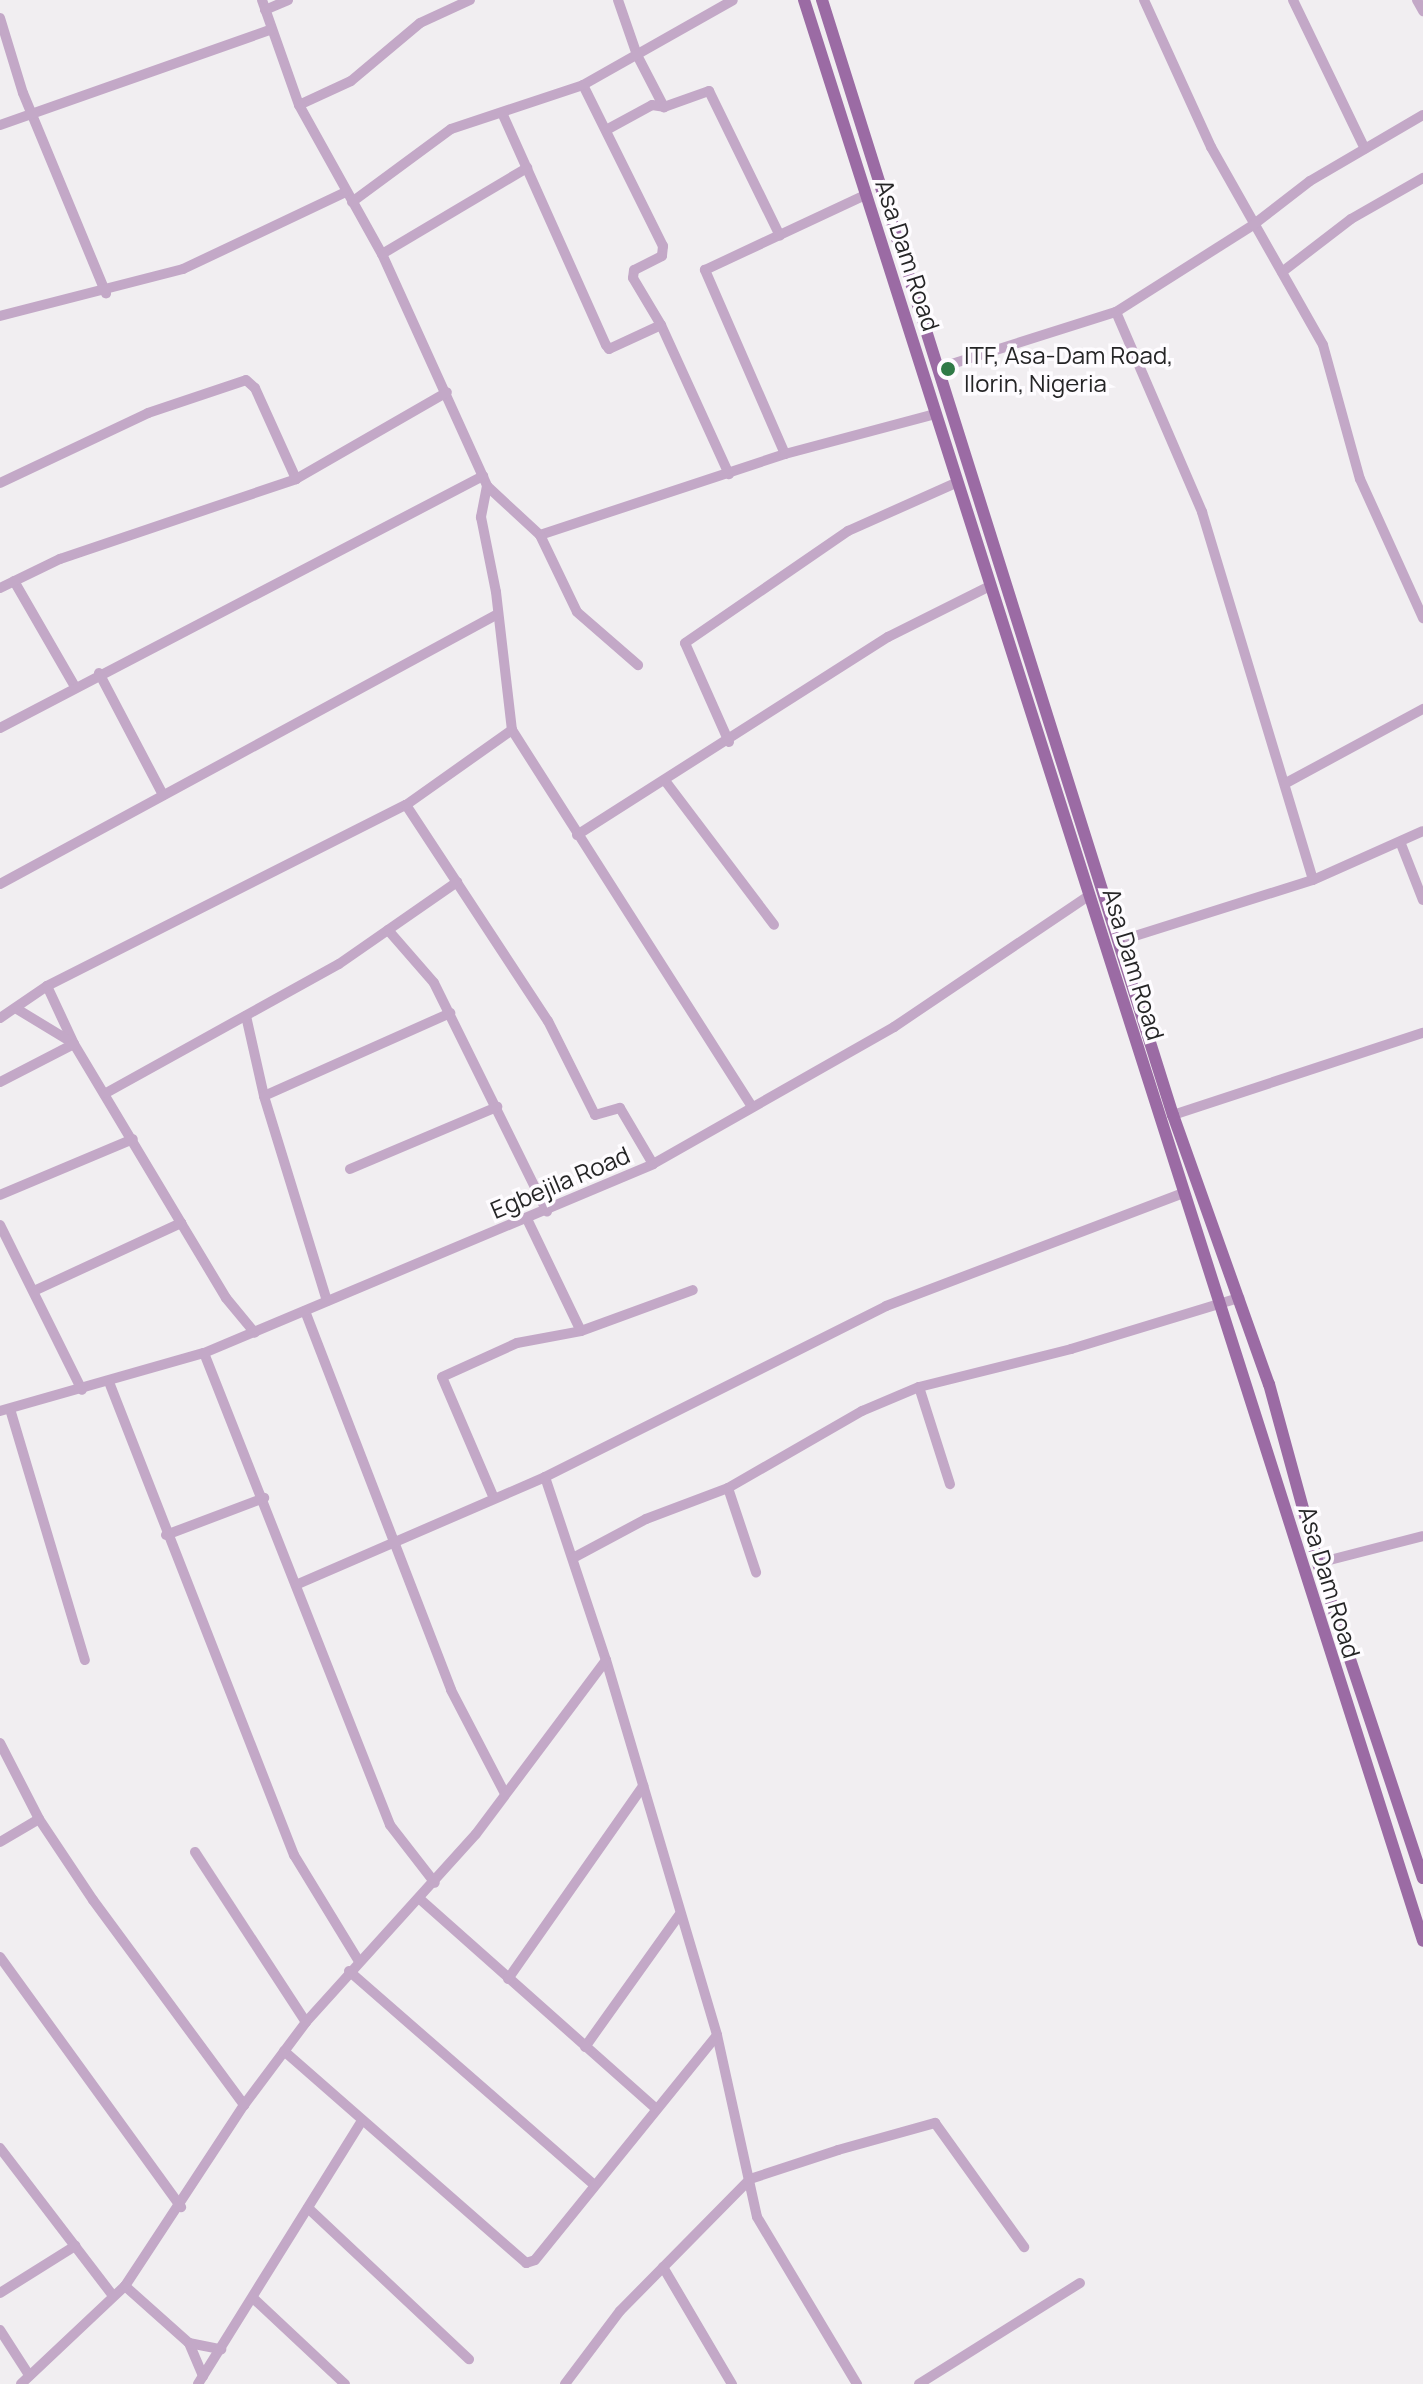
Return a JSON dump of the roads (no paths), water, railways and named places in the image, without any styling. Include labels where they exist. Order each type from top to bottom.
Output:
[{"type":"main road","name":"Asa Dam Road","points":[[804,0],[1090,895],[1181,1194],[1423,1941]]},
{"type":"main road","name":"Asa Dam Road","points":[[822,0],[1173,1115],[1269,1384],[1318,1563],[1423,1878]]},
{"type":"main road","points":[[895,283],[911,280]]},
{"type":"street","points":[[288,0],[263,5],[299,105],[382,254],[485,481],[540,535],[577,612],[638,665]]},
{"type":"street","points":[[299,105],[351,81],[420,23],[470,0]]},
{"type":"street","points":[[618,0],[637,55],[664,107]]},
{"type":"street","points":[[352,202],[451,129],[503,115],[583,85],[733,0]]},
{"type":"street","points":[[1144,0],[1253,225],[1323,345],[1360,479],[1423,618]]},
{"type":"street","points":[[1293,0],[1365,149]]},
{"type":"street","points":[[1417,0],[1423,11]]},
{"type":"street","points":[[0,18],[34,116],[106,293]]},
{"type":"street","points":[[0,125],[34,116],[272,29]]},
{"type":"street","points":[[583,85],[608,129],[663,246],[662,256],[632,273],[661,325],[729,474]]},
{"type":"street","points":[[608,129],[652,105],[664,107],[709,91],[780,236]]},
{"type":"street","points":[[503,115],[609,349],[661,325]]},
{"type":"street","points":[[939,368],[1116,312],[1253,225],[1310,181],[1423,115]]},
{"type":"street","points":[[382,254],[527,168]]},
{"type":"street","points":[[1282,272],[1351,219],[1423,178]]},
{"type":"street","points":[[0,316],[106,293],[183,269],[346,192]]},
{"type":"street","points":[[785,454],[705,270],[865,195]]},
{"type":"street","points":[[1116,312],[1184,461],[1286,783],[1313,880]]},
{"type":"street","points":[[0,483],[148,413],[246,380],[255,388],[296,479]]},
{"type":"street","points":[[0,588],[60,559],[296,479],[447,392]]},
{"type":"street","points":[[540,535],[785,454],[935,414]]},
{"type":"street","points":[[485,481],[481,517],[498,614],[512,730],[752,1107]]},
{"type":"street","points":[[0,728],[74,685],[485,481]]},
{"type":"street","points":[[729,742],[685,643],[848,531],[958,482]]},
{"type":"street","points":[[14,581],[74,685]]},
{"type":"street","points":[[577,835],[729,742],[888,637],[990,586]]},
{"type":"street","points":[[0,884],[498,614]]},
{"type":"street","points":[[99,673],[163,795]]},
{"type":"street","points":[[1286,783],[1423,709]]},
{"type":"street","points":[[0,1018],[47,986],[406,805],[512,730]]},
{"type":"street","points":[[666,782],[774,925]]},
{"type":"street","points":[[406,805],[548,1021],[595,1115],[620,1108],[653,1164]]},
{"type":"street","points":[[1119,941],[1313,880],[1401,844],[1423,831]]},
{"type":"street","points":[[1401,844],[1423,900]]},
{"type":"street","points":[[106,1093],[246,1016],[388,930],[457,882]]},
{"type":"street","name":"Egbejila Road","points":[[5,1410],[204,1353],[547,1212],[653,1164],[894,1027],[1090,895]]},
{"type":"street","points":[[388,930],[434,983],[547,1212]]},
{"type":"street","points":[[47,986],[74,1044],[181,1223],[226,1298],[255,1333]]},
{"type":"street","points":[[17,1009],[74,1044]]},
{"type":"street","points":[[264,1096],[450,1013]]},
{"type":"street","points":[[246,1016],[264,1096],[327,1301]]},
{"type":"street","points":[[1173,1115],[1423,1033]]},
{"type":"street","points":[[0,1082],[74,1044]]},
{"type":"street","points":[[350,1169],[497,1107]]},
{"type":"street","points":[[0,1195],[133,1139]]},
{"type":"street","points":[[298,1584],[493,1496],[545,1477],[886,1306],[1181,1194]]},
{"type":"street","points":[[527,1219],[581,1331]]},
{"type":"street","points":[[36,1290],[181,1223]]},
{"type":"street","points":[[0,1225],[36,1290],[82,1390]]},
{"type":"street","points":[[493,1496],[442,1377],[517,1343],[581,1331],[693,1290]]},
{"type":"street","points":[[573,1558],[646,1519],[728,1488],[862,1411],[919,1387],[1239,1298]]},
{"type":"street","points":[[305,1311],[451,1690],[504,1792]]},
{"type":"street","points":[[204,1353],[298,1584],[390,1825],[435,1883]]},
{"type":"street","points":[[109,1382],[166,1535],[294,1855],[358,1960]]},
{"type":"street","points":[[919,1387],[950,1484]]},
{"type":"street","points":[[5,1410],[85,1660]]},
{"type":"street","points":[[545,1477],[606,1660],[717,2035],[757,2217],[857,2384]]},
{"type":"street","points":[[728,1488],[756,1572]]},
{"type":"street","points":[[166,1535],[264,1498]]},
{"type":"street","points":[[1318,1563],[1423,1536]]},
{"type":"street","points":[[21,2384],[125,2286],[181,2207],[244,2105],[306,2022],[358,1960],[421,1900],[606,1660]]},
{"type":"street","points":[[0,1743],[39,1819],[244,2105]]},
{"type":"street","points":[[508,1979],[643,1786]]},
{"type":"street","points":[[0,1842],[39,1819]]},
{"type":"street","points":[[195,1852],[306,2022]]},
{"type":"street","points":[[421,1900],[656,2109]]},
{"type":"street","points":[[585,2047],[680,1914]]},
{"type":"street","points":[[0,1957],[181,2207]]},
{"type":"street","points":[[349,1971],[593,2184]]},
{"type":"street","points":[[284,2051],[526,2263],[535,2260],[593,2184],[717,2035]]},
{"type":"street","points":[[201,2380],[362,2121]]},
{"type":"street","points":[[565,2384],[595,2339],[750,2179],[935,2123],[1024,2247]]},
{"type":"street","points":[[0,2148],[113,2296]]},
{"type":"street","points":[[308,2208],[469,2359]]},
{"type":"street","points":[[0,2293],[75,2246]]},
{"type":"street","points":[[663,2267],[732,2384]]},
{"type":"street","points":[[919,2384],[1080,2283]]},
{"type":"street","points":[[125,2286],[189,2343],[201,2380]]},
{"type":"street","points":[[253,2298],[345,2384]]},
{"type":"street","points":[[0,2330],[29,2375]]},
{"type":"street","points":[[189,2343],[221,2349]]},
{"type":"place","name":"ITF, Asa-Dam Road, Ilorin, Nigeria","points":[[948,369]]}]
